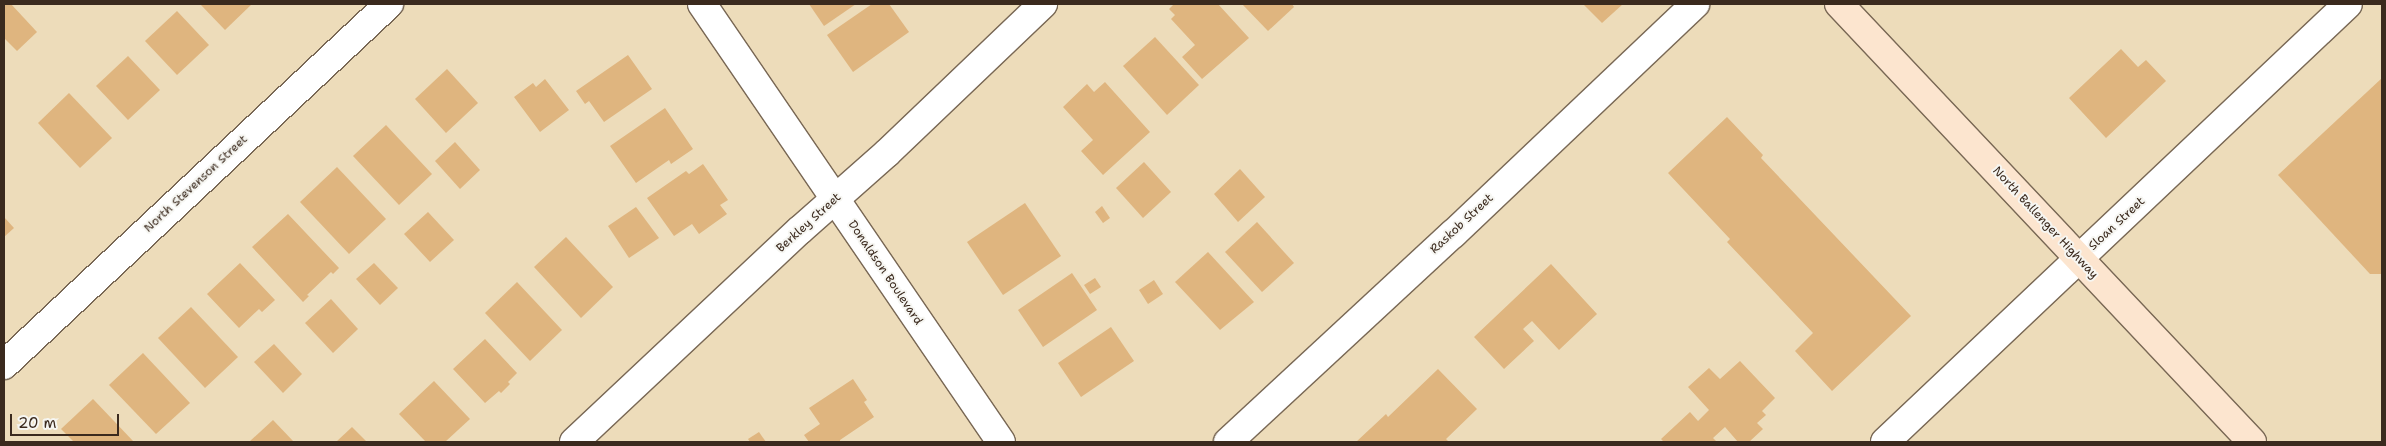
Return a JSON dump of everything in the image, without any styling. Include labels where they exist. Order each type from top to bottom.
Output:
[{"type":"main road","name":"North Ballenger Highway","points":[[1839,4],[2252,442]]},
{"type":"street","name":"North Stevenson Street","points":[[4,365],[389,4]]},
{"type":"street","name":"Donaldson Boulevard","points":[[702,4],[1001,442]]},
{"type":"street","name":"Berkley Street","points":[[574,442],[887,153],[1043,4]]},
{"type":"street","name":"Raskob Street","points":[[1228,442],[1446,240],[1695,4]]},
{"type":"street","name":"Sloan Street","points":[[1884,442],[2348,4]]},
{"type":"building","points":[[11,4],[37,32],[17,51],[4,38],[4,6]]},
{"type":"building","points":[[200,4],[252,4],[225,30]]},
{"type":"building","points":[[809,4],[856,4],[824,26]]},
{"type":"building","points":[[872,4],[889,4],[909,32],[853,72],[827,35]]},
{"type":"building","points":[[1174,4],[1218,4],[1249,38],[1202,79],[1182,57],[1195,45],[1171,19],[1175,15],[1169,9]]},
{"type":"building","points":[[1242,4],[1292,4],[1294,7],[1268,31]]},
{"type":"building","points":[[1583,4],[1623,4],[1602,23]]},
{"type":"building","points":[[177,11],[209,45],[177,75],[145,41]]},
{"type":"building","points":[[1155,37],[1199,85],[1167,115],[1123,66]]},
{"type":"building","points":[[2121,49],[2138,67],[2146,60],[2166,81],[2106,138],[2069,98]]},
{"type":"building","points":[[628,55],[652,89],[604,122],[589,101],[585,104],[576,91]]},
{"type":"building","points":[[128,56],[160,90],[128,120],[96,86]]},
{"type":"building","points":[[447,69],[478,103],[446,133],[415,99]]},
{"type":"building","points":[[2382,78],[2382,273],[2370,274],[2278,175]]},
{"type":"building","points":[[545,79],[569,110],[540,132],[514,97],[533,83],[536,87]]},
{"type":"building","points":[[1105,82],[1150,132],[1103,175],[1081,151],[1093,140],[1063,107],[1087,84],[1094,92]]},
{"type":"building","points":[[69,93],[112,138],[80,168],[38,123]]},
{"type":"building","points":[[665,108],[693,149],[671,164],[669,160],[636,183],[610,146]]},
{"type":"building","points":[[1727,117],[1763,155],[1761,158],[1911,316],[1832,391],[1795,351],[1813,333],[1727,242],[1730,239],[1668,173]]},
{"type":"building","points":[[386,125],[432,174],[399,205],[353,156]]},
{"type":"building","points":[[455,142],[480,170],[460,189],[435,161]]},
{"type":"building","points":[[1144,162],[1171,192],[1143,218],[1116,188]]},
{"type":"building","points":[[703,164],[728,200],[720,205],[727,214],[699,234],[692,224],[674,236],[647,198],[686,171],[689,174]]},
{"type":"building","points":[[337,167],[386,219],[349,254],[300,202]]},
{"type":"building","points":[[1240,169],[1265,197],[1238,222],[1214,194]]},
{"type":"building","points":[[1025,203],[1061,256],[1003,295],[967,242]]},
{"type":"building","points":[[1102,206],[1110,218],[1103,223],[1095,212]]},
{"type":"building","points":[[636,207],[659,238],[629,258],[608,226]]},
{"type":"building","points":[[428,212],[454,240],[430,262],[404,234]]},
{"type":"building","points":[[288,214],[339,268],[333,274],[331,272],[307,295],[309,296],[303,302],[252,247]]},
{"type":"building","points":[[4,217],[14,228],[4,237]]},
{"type":"building","points":[[1257,222],[1294,263],[1262,292],[1225,252]]},
{"type":"building","points":[[566,237],[613,287],[581,318],[534,267]]},
{"type":"building","points":[[1208,252],[1254,302],[1220,330],[1175,282]]},
{"type":"building","points":[[240,263],[275,300],[262,312],[259,309],[239,328],[207,294]]},
{"type":"building","points":[[374,263],[398,288],[380,305],[356,279]]},
{"type":"building","points":[[1551,264],[1597,314],[1559,350],[1532,321],[1523,329],[1534,341],[1504,369],[1474,337]]},
{"type":"building","points":[[1072,273],[1097,310],[1043,347],[1018,310]]},
{"type":"building","points":[[1095,278],[1101,287],[1090,294],[1084,285]]},
{"type":"building","points":[[1154,280],[1163,294],[1148,304],[1139,290]]},
{"type":"building","points":[[517,282],[562,330],[530,361],[485,313]]},
{"type":"building","points":[[331,299],[358,329],[333,353],[305,323]]},
{"type":"building","points":[[191,307],[238,357],[205,388],[158,338]]},
{"type":"building","points":[[1111,327],[1134,361],[1081,397],[1058,363]]},
{"type":"building","points":[[485,339],[517,373],[501,393],[499,391],[485,403],[453,369]]},
{"type":"building","points":[[274,344],[302,374],[283,393],[254,362]]},
{"type":"building","points":[[143,353],[190,403],[156,434],[109,385]]},
{"type":"building","points":[[1740,361],[1775,398],[1762,411],[1766,415],[1757,423],[1763,429],[1749,442],[1738,442],[1725,427],[1713,438],[1717,442],[1664,442],[1661,439],[1690,412],[1698,421],[1709,410],[1688,387],[1709,368],[1720,379]]},
{"type":"building","points":[[1438,369],[1477,409],[1446,439],[1449,442],[1356,442],[1386,414],[1388,417]]},
{"type":"building","points":[[853,379],[867,400],[864,402],[874,417],[840,440],[840,442],[809,442],[804,435],[820,424],[809,408]]},
{"type":"building","points":[[434,381],[470,419],[445,442],[426,442],[399,414]]},
{"type":"building","points":[[93,399],[134,442],[74,442],[61,429]]},
{"type":"building","points":[[273,420],[294,442],[249,442]]},
{"type":"building","points":[[352,427],[367,442],[336,442]]},
{"type":"building","points":[[759,432],[766,442],[750,442],[748,439]]}]
